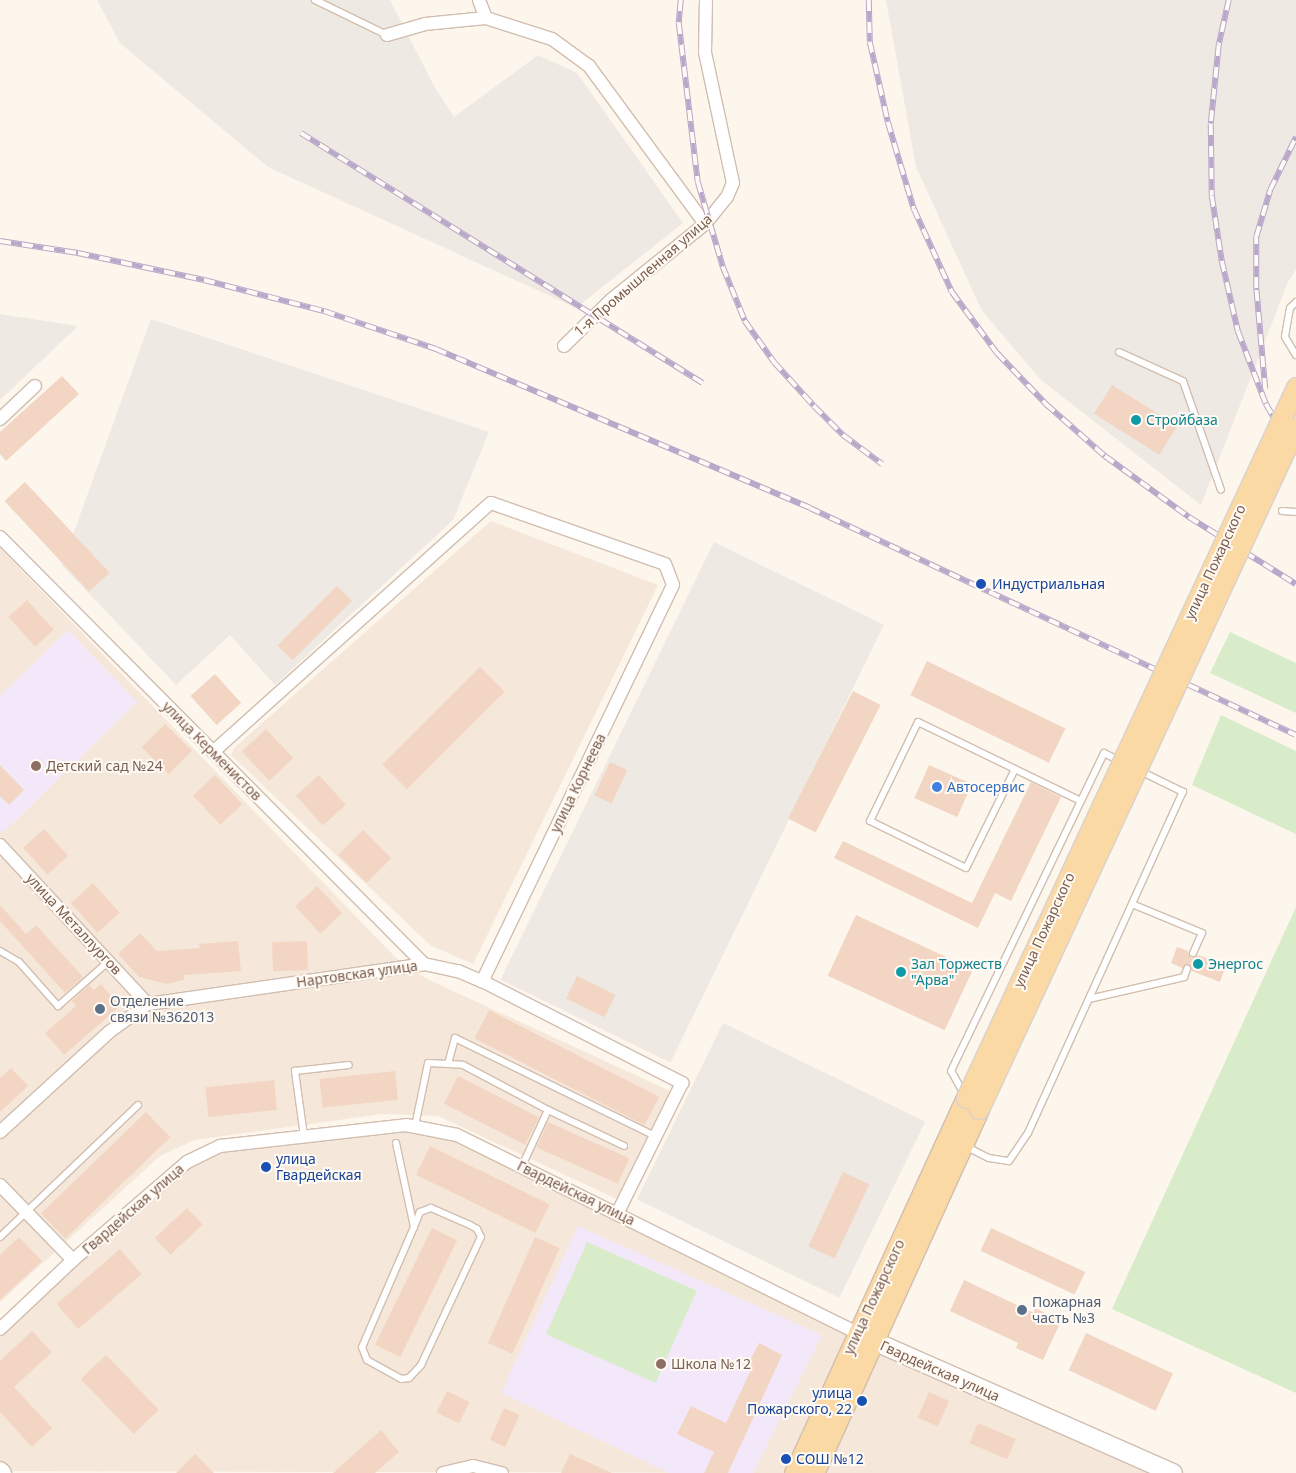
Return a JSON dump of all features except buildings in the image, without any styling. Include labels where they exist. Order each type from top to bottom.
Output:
[{"type":"main road","name":"улица Пожарского","points":[[814,1473],[865,1337],[973,1103],[1296,387]]},
{"type":"main road","name":"улица Пожарского","points":[[794,1473],[963,1145],[973,1103],[1296,427]]},
{"type":"street","points":[[479,0],[486,18]]},
{"type":"street","name":"1-я Промышленная улица","points":[[564,346],[611,300],[704,224],[728,197],[733,182],[705,52],[706,0]]},
{"type":"street","points":[[387,35],[425,24],[486,18],[552,39],[589,66],[704,224]]},
{"type":"street","points":[[0,419],[35,386]]},
{"type":"street","name":"улица Корнеева","points":[[213,752],[490,503],[665,564],[673,585],[482,981]]},
{"type":"street","name":"улица Керменистов","points":[[0,537],[424,964]]},
{"type":"street","name":"улица Металлургов","points":[[0,845],[148,1004]]},
{"type":"street","name":"Нартовская улица","points":[[0,1132],[109,1032],[148,1004],[424,964],[458,971],[482,981],[682,1083],[618,1212]]},
{"type":"street","name":"Гвардейская улица","points":[[0,1329],[73,1260],[187,1162],[220,1146],[414,1126],[457,1135],[618,1212],[865,1337],[1173,1473]]},
{"type":"street","points":[[0,1185],[73,1260]]},
{"type":"street","points":[[443,1473],[473,1466],[502,1473]]},
{"type":"lane","points":[[315,0],[387,35]]},
{"type":"lane","points":[[1296,302],[1290,308],[1285,337],[1296,355]]},
{"type":"lane","points":[[1119,352],[1182,381],[1221,490]]},
{"type":"lane","points":[[1282,512],[1296,512]]},
{"type":"lane","points":[[1014,769],[966,868],[870,821],[918,722],[1081,801]]},
{"type":"lane","points":[[963,1145],[989,1158],[1009,1161],[1028,1133],[1183,792],[1104,753],[951,1071],[973,1103]]},
{"type":"lane","points":[[1132,904],[1202,933],[1194,953]]},
{"type":"lane","points":[[0,951],[18,962],[58,1006],[109,961]]},
{"type":"lane","points":[[1089,999],[1184,977],[1187,970]]},
{"type":"lane","points":[[448,1064],[454,1038],[655,1136]]},
{"type":"lane","points":[[414,1126],[428,1064],[462,1065],[548,1110],[624,1146]]},
{"type":"lane","points":[[304,1136],[295,1072],[349,1066]]},
{"type":"lane","points":[[0,1237],[138,1105]]},
{"type":"lane","points":[[522,1166],[548,1110]]},
{"type":"lane","points":[[396,1143],[414,1227],[362,1347],[367,1360],[401,1379],[409,1378],[421,1365],[481,1237],[470,1225],[431,1208],[420,1212],[414,1227]]},
{"type":"shaded area","points":[[97,0],[390,0],[434,86],[454,117],[538,55],[577,73],[683,223],[576,308],[268,167],[120,43]]},
{"type":"shaded area","points":[[886,0],[1296,0],[1296,269],[1288,282],[1201,505],[1041,380],[982,311],[916,167]]},
{"type":"shaded area","points":[[0,314],[78,326],[0,400]]},
{"type":"shaded area","points":[[151,319],[489,432],[453,520],[275,685],[230,635],[176,685],[62,565]]},
{"type":"shaded area","points":[[491,521],[658,585],[473,964],[430,945],[231,755],[234,748]]},
{"type":"shaded area","points":[[714,542],[884,625],[670,1063],[501,980]]},
{"type":"shaded area","points":[[0,548],[396,958],[427,979],[670,1091],[617,1199],[438,1116],[382,1114],[194,1140],[160,1156],[0,1302]]},
{"type":"shaded area","name":"Детский сад №24","points":[[68,630],[137,702],[3,833],[0,830],[0,696]]},
{"type":"shaded area","points":[[723,1023],[925,1122],[839,1298],[637,1199]]},
{"type":"shaded area","points":[[431,1129],[857,1333],[794,1473],[0,1471],[0,1329],[145,1196],[220,1146]]},
{"type":"shaded area","name":"Школа №12","points":[[578,1226],[822,1335],[753,1473],[669,1473],[501,1393]]},
{"type":"shaded area","points":[[874,1342],[1173,1473],[814,1473]]},
{"type":"green space","points":[[1230,632],[1296,663],[1296,713],[1210,673]]},
{"type":"green space","points":[[1221,715],[1296,751],[1296,834],[1192,785]]},
{"type":"green space","points":[[1296,907],[1296,1393],[1112,1309]]},
{"type":"green space","points":[[587,1242],[697,1291],[656,1383],[546,1334]]},
{"type":"railway","points":[[681,0],[679,23],[698,182],[723,267],[745,321],[774,362],[814,406],[843,435],[882,464]]},
{"type":"railway","points":[[869,0],[870,42],[888,122],[914,209],[952,292],[997,353],[1046,404],[1105,456],[1189,517],[1296,584]]},
{"type":"railway","points":[[1229,0],[1219,45],[1211,124],[1212,196],[1222,261],[1238,331],[1266,404],[1296,455]]},
{"type":"railway","points":[[301,133],[702,383]]},
{"type":"railway","points":[[1265,389],[1256,288],[1256,237],[1270,190],[1296,137]]},
{"type":"railway","points":[[0,241],[78,253],[204,280],[324,311],[436,349],[810,508],[1296,735]]},
{"type":"place","name":"Стройбаза","points":[[1136,420]]},
{"type":"place","name":"Индустриальная","points":[[981,584]]},
{"type":"place","name":"Детский сад №24","points":[[36,766]]},
{"type":"place","name":"Автосервис","points":[[937,787]]},
{"type":"place","name":"Энергос","points":[[1198,964]]},
{"type":"place","name":"Зал Торжеств \"Арва\"","points":[[901,972]]},
{"type":"place","name":"Отделение связи №362013","points":[[100,1009]]},
{"type":"place","name":"улица Гвардейская","points":[[266,1167]]},
{"type":"place","name":"Пожарная часть №3","points":[[1022,1310]]},
{"type":"place","name":"Школа №12","points":[[661,1364]]},
{"type":"place","name":"улица Пожарского, 22","points":[[862,1401]]},
{"type":"place","name":"СОШ №12","points":[[786,1459]]}]
